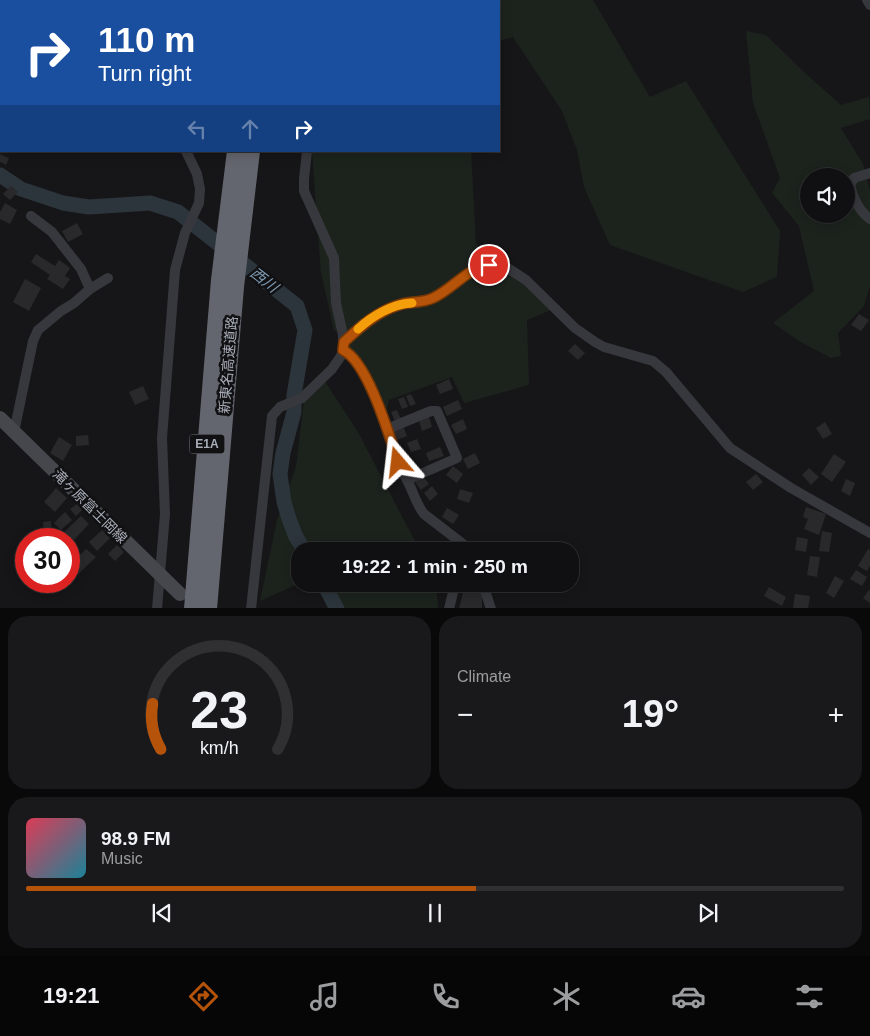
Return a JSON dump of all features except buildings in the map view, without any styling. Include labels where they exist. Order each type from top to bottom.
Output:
[{"type":"highway","name":"新東名高速道路","points":[[193,608],[234,228],[236,152]]},
{"type":"highway","name":"新東名高速道路","points":[[234,228],[251,152]]},
{"type":"highway","name":"新東名高速道路","points":[[208,608],[228,283]]},
{"type":"main road","name":"滝ヶ原富士岡線","points":[[0,418],[180,594]]},
{"type":"street","points":[[867,0],[870,6]]},
{"type":"street","points":[[157,608],[164,514],[162,438],[175,270],[185,233],[199,204],[200,189],[197,174],[186,152]]},
{"type":"street","points":[[251,608],[272,416],[277,409],[302,398],[332,369],[341,356],[343,346],[336,310],[335,264],[332,251],[304,191],[307,152]]},
{"type":"street","points":[[870,173],[854,178],[850,185],[860,209],[870,219]]},
{"type":"street","points":[[32,216],[52,232],[81,269],[90,288]]},
{"type":"street","points":[[343,346],[362,324],[384,311],[403,304],[418,303],[434,298],[479,266],[500,264],[526,280],[575,328],[595,342],[604,347],[653,361],[666,372],[730,448],[791,488],[870,533]]},
{"type":"street","points":[[14,432],[33,340],[38,330],[61,310],[74,304],[90,288],[108,278]]},
{"type":"street","points":[[343,346],[350,353],[369,383],[388,429],[398,462],[418,506],[453,542]]},
{"type":"street","points":[[388,429],[431,411],[436,411],[457,458],[407,480]]},
{"type":"street","points":[[449,608],[453,592]]},
{"type":"street","points":[[486,592],[491,608]]},
{"type":"shaded area","points":[[500,0],[593,0],[650,97],[686,81],[780,231],[777,277],[743,292],[610,245],[584,187],[577,150],[562,111],[513,37],[500,41]]},
{"type":"shaded area","points":[[746,31],[766,35],[841,105],[869,97],[870,119],[841,128],[863,164],[870,191],[870,285],[864,306],[838,333],[841,356],[831,358],[799,341],[773,323],[814,291],[799,226],[772,193],[780,178],[753,103]]},
{"type":"shaded area","points":[[312,152],[471,152],[476,244],[500,263],[551,310],[527,320],[529,385],[464,403],[452,377],[389,400],[384,420],[356,358],[342,336],[334,330],[321,273]]},
{"type":"shaded area","points":[[324,380],[358,432],[415,542],[291,542],[291,587],[260,601],[277,520],[296,467],[304,400]]},
{"type":"shaded area","points":[[322,592],[437,592],[438,608],[335,608]]},
{"type":"waterway","name":"西川","points":[[0,175],[21,189],[63,203],[89,207],[150,203],[178,212],[297,306],[305,330],[294,395],[294,412],[283,453],[280,474],[284,502],[299,542]]},
{"type":"waterway","name":"西川","points":[[328,592],[336,608]]},
{"type":"slow traffic","points":[[358,329],[362,324],[384,311],[403,304],[412,303]]},
{"type":"route","points":[[398,462],[388,429],[369,383],[350,353],[343,350],[344,342],[362,324],[384,311],[403,304],[418,303],[434,298],[479,266],[489,265]]}]
